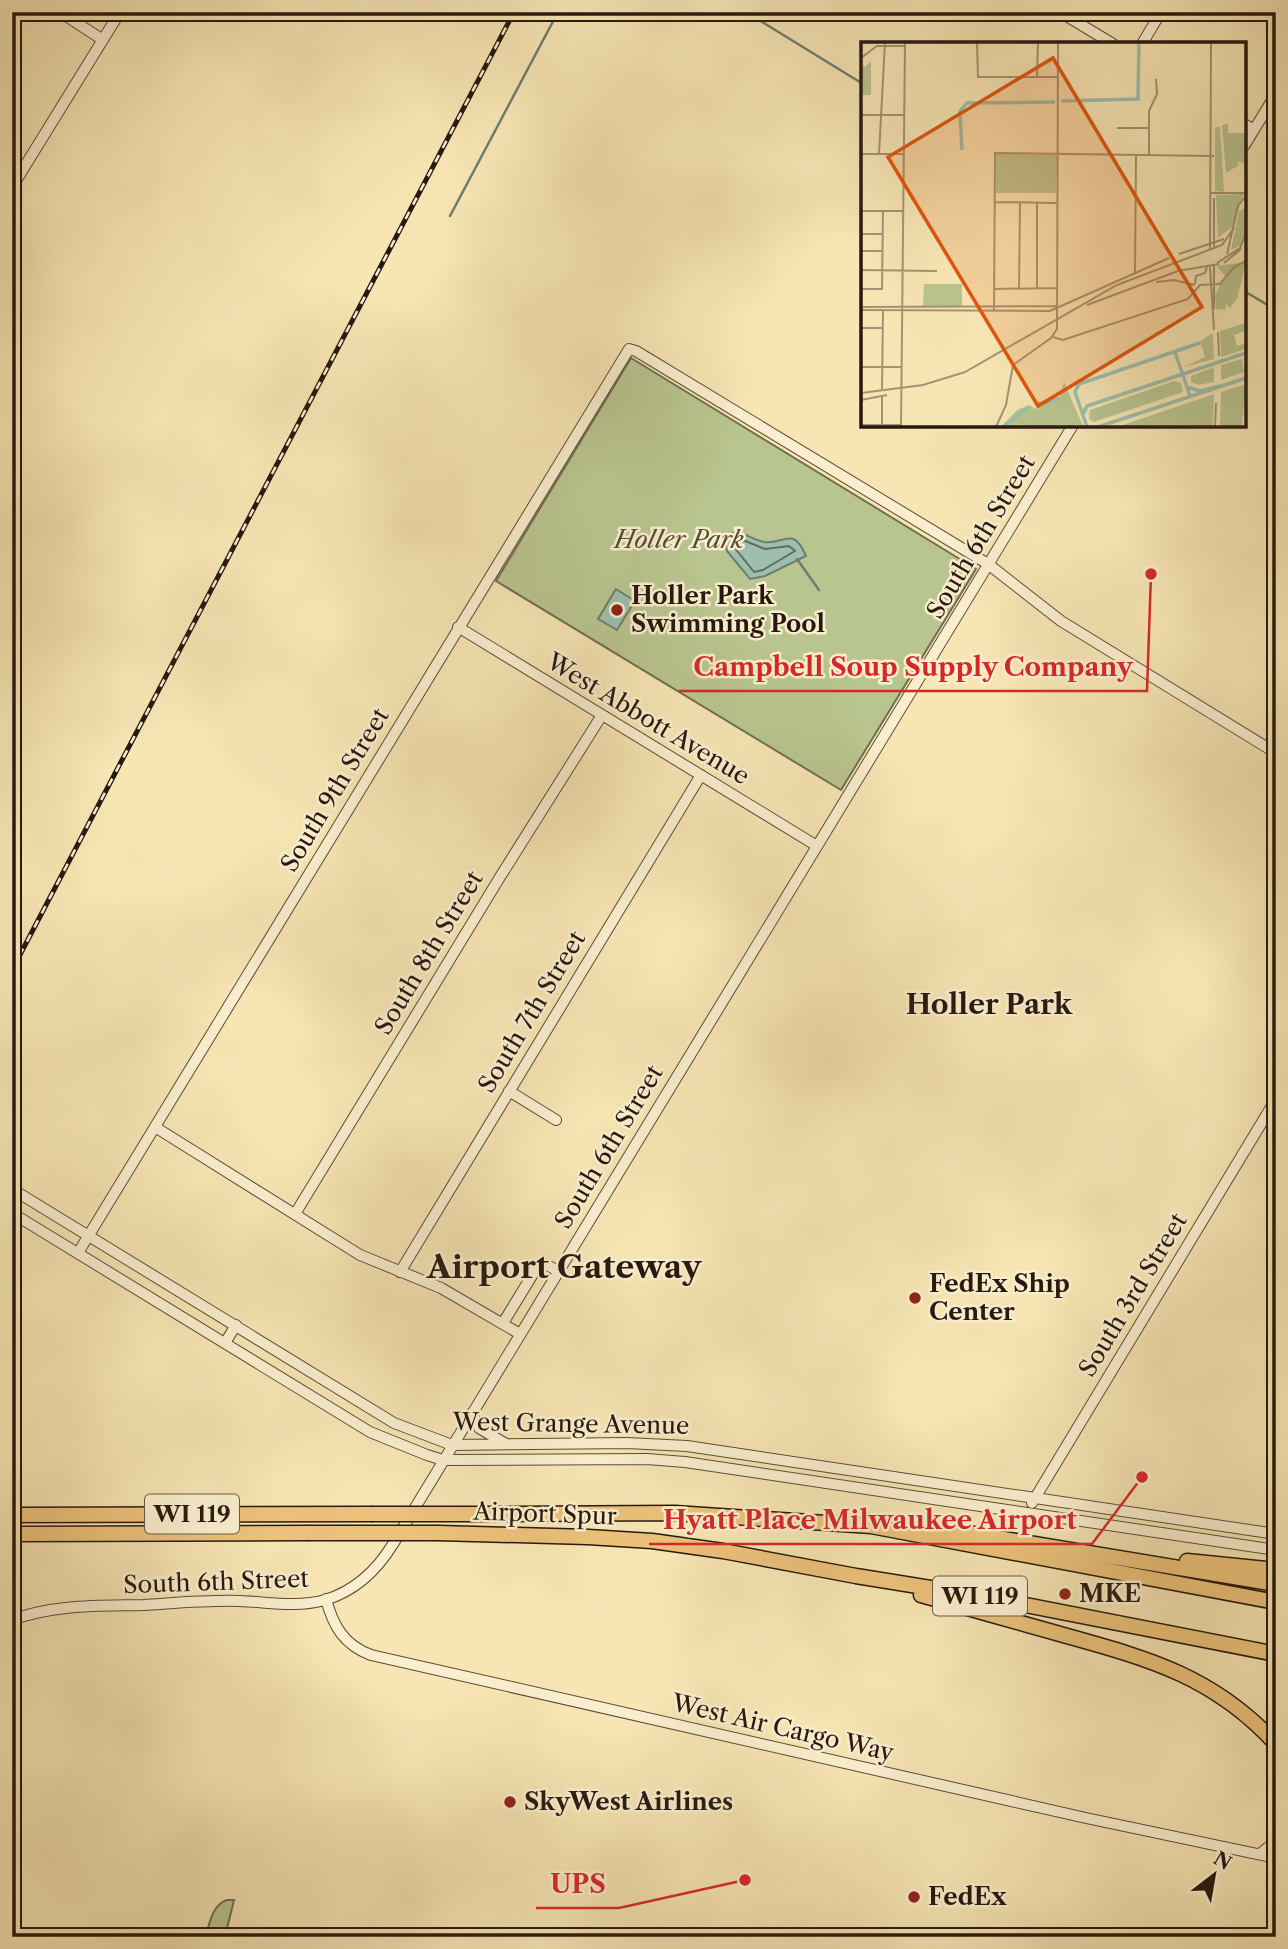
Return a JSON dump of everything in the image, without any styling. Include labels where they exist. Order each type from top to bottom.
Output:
[{"type":"highway","name":"Airport Spur","points":[[12,1515],[675,1513],[871,1526],[1276,1602]]},
{"type":"highway","points":[[871,1526],[968,1533],[1276,1584]]},
{"type":"highway","name":"Airport Spur","points":[[12,1534],[438,1533],[652,1541],[980,1596],[1276,1654]]},
{"type":"highway","points":[[1109,1556],[1276,1570]]},
{"type":"highway","points":[[856,1576],[1160,1663],[1219,1694],[1248,1716],[1276,1744]]},
{"type":"street","points":[[60,12],[103,40]]},
{"type":"street","points":[[12,187],[120,12]]},
{"type":"street","points":[[1060,12],[1109,42]]},
{"type":"street","points":[[1143,42],[1161,12]]},
{"type":"street","points":[[1246,143],[1276,94]]},
{"type":"street","points":[[1246,125],[1254,130]]},
{"type":"street","name":"South 9th Street","points":[[78,1253],[629,349],[988,564]]},
{"type":"street","name":"South 6th Street","points":[[12,1620],[58,1608],[226,1601],[293,1604],[326,1600],[352,1587],[376,1569],[1072,427]]},
{"type":"street","points":[[988,564],[1061,621],[1276,753]]},
{"type":"street","name":"West Abbott Avenue","points":[[458,627],[817,846]]},
{"type":"street","name":"South 8th Street","points":[[295,1214],[602,715]]},
{"type":"street","name":"South 7th Street","points":[[400,1272],[701,775]]},
{"type":"street","points":[[509,1091],[556,1120]]},
{"type":"street","name":"South 3rd Street","points":[[1027,1513],[1276,1099]]},
{"type":"street","points":[[155,1127],[360,1255],[441,1288],[520,1334]]},
{"type":"street","name":"West Grange Avenue","points":[[12,1189],[380,1414],[411,1431],[452,1446],[627,1443],[687,1446],[1276,1534]]},
{"type":"street","name":"West Grange Avenue","points":[[12,1213],[370,1432],[443,1460],[647,1459],[720,1467],[1276,1550]]},
{"type":"street","points":[[503,1324],[536,1269],[545,1264],[558,1271]]},
{"type":"street","points":[[225,1343],[236,1325]]},
{"type":"street","points":[[472,1413],[479,1428],[510,1446]]},
{"type":"street","points":[[370,1432],[380,1414]]},
{"type":"street","points":[[720,1467],[723,1451]]},
{"type":"street","points":[[966,1503],[968,1488]]},
{"type":"street","name":"West Air Cargo Way","points":[[326,1600],[336,1627],[345,1641],[371,1656],[1081,1817],[1276,1858]]},
{"type":"street","points":[[1260,1854],[1276,1841]]},
{"type":"green space","name":"Holler Park","points":[[631,358],[976,569],[841,790],[496,581]]},
{"type":"green space","points":[[227,1900],[234,1900],[225,1937],[205,1937],[215,1910]]},
{"type":"water","points":[[731,533],[764,542],[792,539],[797,541],[806,556],[765,576],[750,579],[727,551],[725,541]]},
{"type":"water","name":"Holler Park Swimming Pool","points":[[616,589],[635,601],[617,630],[598,619]]},
{"type":"waterway","points":[[450,216],[558,12]]},
{"type":"waterway","points":[[746,12],[861,83]]},
{"type":"waterway","points":[[1246,292],[1276,310]]},
{"type":"waterway","points":[[797,559],[819,590]]},
{"type":"railway","points":[[12,970],[514,12]]},
{"type":"place","name":"Campbell Soup Supply Company","points":[[1151,574]]},
{"type":"place","name":"Holler Park Swimming Pool","points":[[617,610]]},
{"type":"place","name":"FedEx Ship Center","points":[[915,1298]]},
{"type":"place","name":"Hyatt Place Milwaukee Airport","points":[[1142,1477]]},
{"type":"place","name":"MKE","points":[[1065,1594]]},
{"type":"place","name":"SkyWest Airlines","points":[[510,1802]]},
{"type":"place","name":"UPS","points":[[745,1880]]},
{"type":"place","name":"FedEx","points":[[914,1897]]},
{"type":"district","name":"Holler Park","points":[[989,1004]]},
{"type":"district","name":"Airport Gateway","points":[[564,1267]]}]
